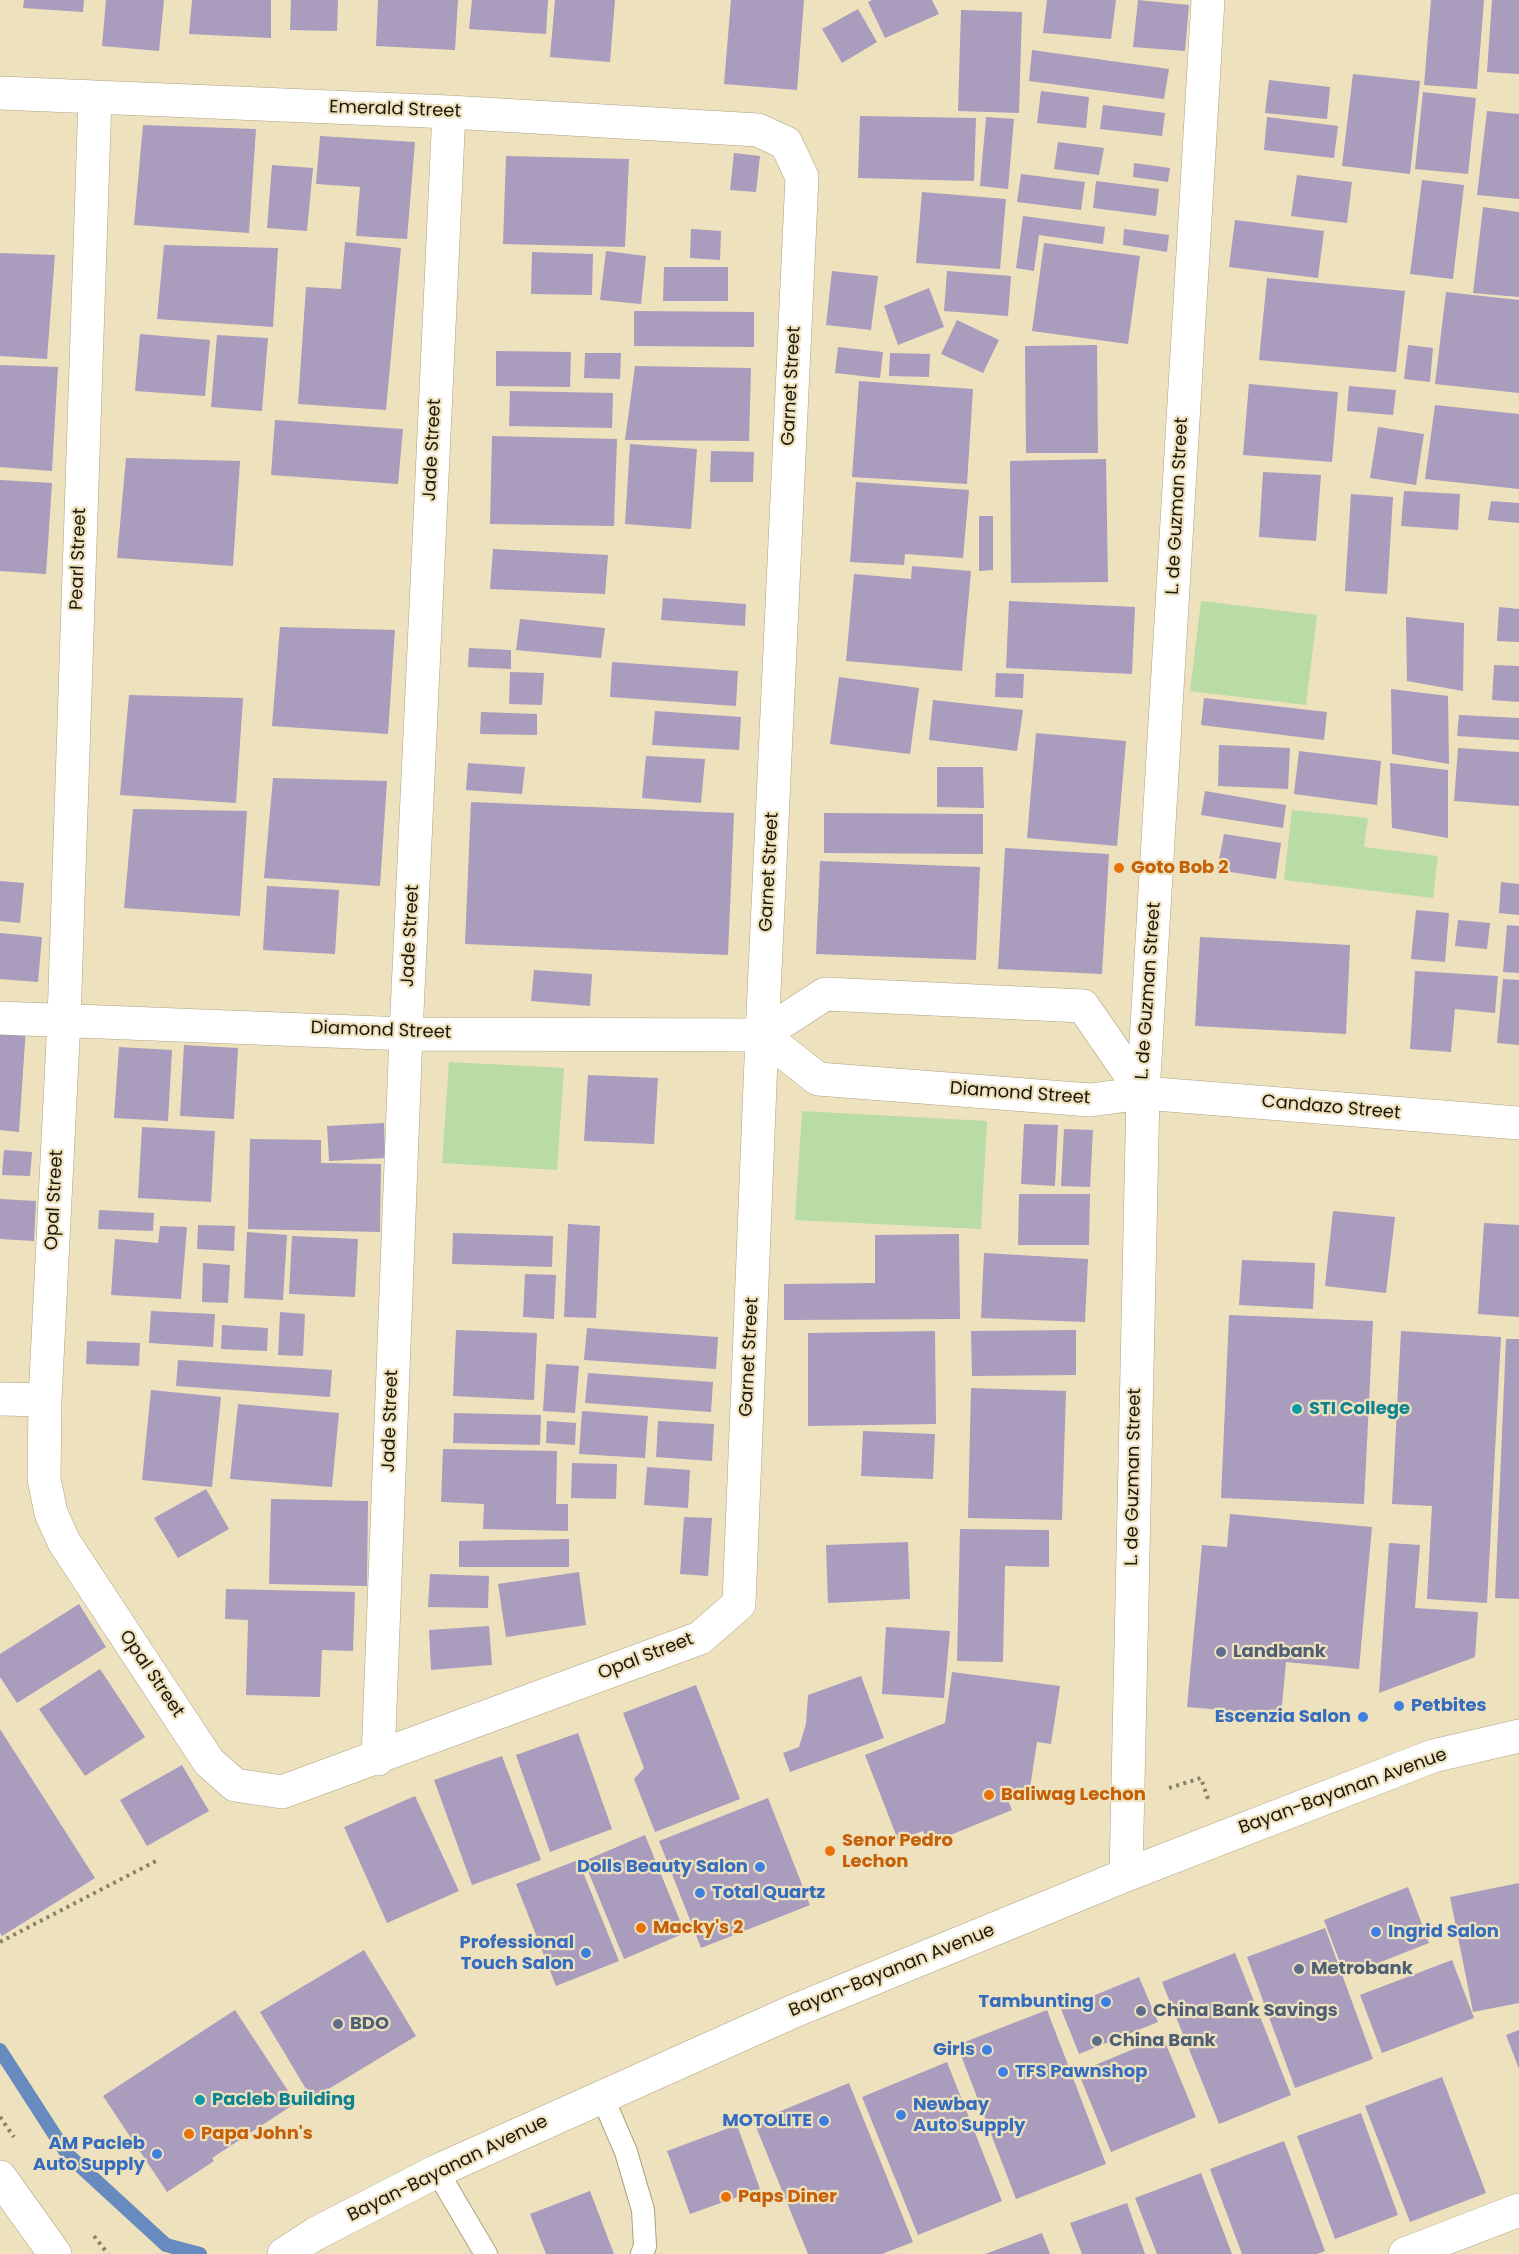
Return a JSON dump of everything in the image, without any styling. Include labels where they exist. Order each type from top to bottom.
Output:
[{"type":"street","name":"L. de Guzman Street","points":[[1126,1875],[1143,1093],[1208,0]]},
{"type":"street","name":"Emerald Street","points":[[0,93],[449,112],[758,130],[786,143]]},
{"type":"street","name":"Pearl Street","points":[[64,1020],[95,98]]},
{"type":"street","name":"Jade Street","points":[[378,1759],[406,1034],[449,112]]},
{"type":"street","name":"Garnet Street","points":[[739,1604],[762,1035],[802,177],[786,143]]},
{"type":"street","points":[[762,1035],[825,994],[1083,1006],[1143,1093]]},
{"type":"street","name":"Diamond Street","points":[[0,1018],[406,1034],[762,1035],[818,1079],[1090,1100],[1143,1093]]},
{"type":"street","name":"Opal Street","points":[[64,1020],[45,1400],[44,1479],[51,1513],[64,1542],[209,1762],[236,1785],[282,1792],[378,1759],[700,1638],[739,1604]]},
{"type":"street","name":"Candazo Street","points":[[1143,1093],[1519,1124]]},
{"type":"street","points":[[0,1399],[45,1400]]},
{"type":"street","name":"Bayan-Bayanan Avenue","points":[[284,2254],[315,2234],[437,2171],[794,2011],[1126,1875],[1433,1756],[1519,1736]]},
{"type":"street","points":[[0,2177],[55,2254]]},
{"type":"street","points":[[1405,2254],[1519,2210]]},
{"type":"lane","points":[[602,2096],[626,2152],[643,2210],[645,2246],[642,2254]]},
{"type":"lane","points":[[437,2171],[486,2254]]},
{"type":"path","points":[[1126,1802],[1201,1778],[1222,1837]]},
{"type":"path","points":[[0,1942],[156,1861]]},
{"type":"green space","points":[[1201,601],[1317,615],[1306,705],[1190,691]]},
{"type":"green space","points":[[1292,810],[1368,818],[1364,847],[1438,856],[1433,898],[1284,880]]},
{"type":"green space","points":[[449,1062],[564,1068],[557,1170],[442,1163]]},
{"type":"green space","points":[[802,1111],[987,1121],[981,1229],[795,1220]]},
{"type":"building","points":[[24,0],[84,0],[83,12],[23,8]]},
{"type":"building","points":[[106,0],[164,0],[159,51],[102,46]]},
{"type":"building","points":[[192,0],[271,0],[271,38],[189,34]]},
{"type":"building","points":[[291,0],[338,0],[337,31],[290,30]]},
{"type":"building","points":[[378,0],[458,0],[455,50],[376,46]]},
{"type":"building","points":[[472,0],[548,0],[546,34],[469,29]]},
{"type":"building","points":[[555,0],[615,0],[610,62],[550,57]]},
{"type":"building","points":[[731,0],[804,0],[797,90],[724,84]]},
{"type":"building","points":[[872,0],[932,0],[939,14],[885,38],[868,2]]},
{"type":"building","points":[[1047,0],[1116,0],[1111,39],[1043,33]]},
{"type":"building","points":[[1138,0],[1189,5],[1185,51],[1133,47]]},
{"type":"building","points":[[1431,0],[1484,0],[1477,89],[1424,85]]},
{"type":"building","points":[[1492,0],[1519,0],[1519,74],[1487,72]]},
{"type":"building","points":[[858,9],[877,42],[842,63],[822,29]]},
{"type":"building","points":[[961,10],[1022,12],[1019,113],[958,111]]},
{"type":"building","points":[[1032,50],[1169,69],[1164,99],[1029,81]]},
{"type":"building","points":[[1353,74],[1420,81],[1410,174],[1342,166]]},
{"type":"building","points":[[1269,80],[1330,87],[1327,119],[1265,113]]},
{"type":"building","points":[[1041,91],[1089,97],[1086,128],[1037,123]]},
{"type":"building","points":[[1423,92],[1476,98],[1468,174],[1415,169]]},
{"type":"building","points":[[1103,105],[1165,113],[1162,136],[1100,129]]},
{"type":"building","points":[[1487,111],[1519,114],[1519,199],[1477,195]]},
{"type":"building","points":[[860,116],[976,118],[974,181],[858,178]]},
{"type":"building","points":[[986,117],[1014,119],[1008,189],[980,186]]},
{"type":"building","points":[[1267,117],[1338,126],[1334,158],[1264,150]]},
{"type":"building","points":[[143,125],[256,129],[249,233],[134,225]]},
{"type":"building","points":[[320,136],[415,142],[407,239],[356,236],[360,187],[316,184]]},
{"type":"building","points":[[1058,142],[1104,148],[1099,175],[1054,169]]},
{"type":"building","points":[[734,153],[760,156],[756,192],[730,190]]},
{"type":"building","points":[[506,156],[629,159],[625,247],[503,244]]},
{"type":"building","points":[[1134,163],[1170,168],[1168,182],[1133,177]]},
{"type":"building","points":[[272,165],[313,168],[307,231],[267,228]]},
{"type":"building","points":[[1021,174],[1085,182],[1081,210],[1017,202]]},
{"type":"building","points":[[1297,175],[1352,182],[1347,223],[1291,216]]},
{"type":"building","points":[[1422,180],[1464,185],[1453,279],[1410,274]]},
{"type":"building","points":[[1096,181],[1159,189],[1156,216],[1093,208]]},
{"type":"building","points":[[922,192],[1006,199],[1000,269],[916,263]]},
{"type":"building","points":[[1483,207],[1519,212],[1519,297],[1473,293]]},
{"type":"building","points":[[1023,216],[1105,227],[1103,244],[1039,235],[1034,271],[1016,268]]},
{"type":"building","points":[[1235,220],[1324,231],[1318,278],[1229,267]]},
{"type":"building","points":[[691,229],[721,231],[720,260],[690,258]]},
{"type":"building","points":[[1124,229],[1169,235],[1167,252],[1123,245]]},
{"type":"building","points":[[345,242],[401,248],[386,410],[298,404],[306,287],[341,289]]},
{"type":"building","points":[[1044,243],[1140,256],[1128,344],[1032,331]]},
{"type":"building","points":[[164,245],[278,248],[273,327],[157,319]]},
{"type":"building","points":[[606,251],[646,256],[641,304],[600,300]]},
{"type":"building","points":[[532,252],[593,254],[592,295],[531,294]]},
{"type":"building","points":[[0,253],[55,255],[47,359],[0,356]]},
{"type":"building","points":[[664,267],[728,267],[728,301],[663,301]]},
{"type":"building","points":[[832,271],[878,276],[871,330],[826,325]]},
{"type":"building","points":[[947,271],[1011,276],[1008,316],[944,311]]},
{"type":"building","points":[[1267,278],[1405,291],[1396,372],[1259,360]]},
{"type":"building","points":[[929,288],[944,327],[898,345],[884,306]]},
{"type":"building","points":[[1446,292],[1519,300],[1519,393],[1435,384]]},
{"type":"building","points":[[634,311],[754,312],[754,347],[634,346]]},
{"type":"building","points":[[957,320],[999,340],[983,373],[941,354]]},
{"type":"building","points":[[140,334],[210,340],[205,396],[135,391]]},
{"type":"building","points":[[217,335],[268,338],[262,411],[211,407]]},
{"type":"building","points":[[1097,345],[1098,453],[1026,453],[1025,346]]},
{"type":"building","points":[[1408,345],[1433,348],[1430,382],[1404,379]]},
{"type":"building","points":[[838,347],[883,352],[880,378],[835,373]]},
{"type":"building","points":[[496,351],[571,352],[570,387],[496,386]]},
{"type":"building","points":[[585,353],[621,353],[620,379],[584,378]]},
{"type":"building","points":[[890,353],[930,354],[929,377],[889,376]]},
{"type":"building","points":[[0,365],[58,367],[52,471],[0,467]]},
{"type":"building","points":[[635,366],[751,368],[749,441],[625,440]]},
{"type":"building","points":[[859,381],[973,389],[967,484],[852,477]]},
{"type":"building","points":[[1249,384],[1338,392],[1332,462],[1243,455]]},
{"type":"building","points":[[1349,386],[1396,390],[1393,415],[1347,411]]},
{"type":"building","points":[[510,391],[613,393],[612,428],[509,426]]},
{"type":"building","points":[[1435,405],[1519,414],[1519,489],[1425,479]]},
{"type":"building","points":[[275,420],[403,429],[398,484],[271,475]]},
{"type":"building","points":[[1378,427],[1424,434],[1416,485],[1370,478]]},
{"type":"building","points":[[492,436],[617,439],[614,526],[490,524]]},
{"type":"building","points":[[630,444],[697,449],[691,529],[625,524]]},
{"type":"building","points":[[711,451],[754,452],[753,482],[710,482]]},
{"type":"building","points":[[126,458],[240,461],[233,566],[117,558]]},
{"type":"building","points":[[1106,459],[1108,582],[1011,583],[1010,461]]},
{"type":"building","points":[[1263,472],[1321,475],[1316,541],[1259,537]]},
{"type":"building","points":[[0,480],[52,483],[46,574],[0,571]]},
{"type":"building","points":[[856,482],[969,490],[963,558],[905,554],[904,565],[850,562]]},
{"type":"building","points":[[1404,491],[1460,494],[1458,530],[1401,526]]},
{"type":"building","points":[[1351,494],[1393,497],[1387,594],[1345,591]]},
{"type":"building","points":[[1491,501],[1519,503],[1519,523],[1488,520]]},
{"type":"building","points":[[979,516],[993,516],[993,570],[979,571]]},
{"type":"building","points":[[493,549],[608,555],[605,594],[490,589]]},
{"type":"building","points":[[912,566],[971,571],[962,671],[846,661],[854,574],[911,579]]},
{"type":"building","points":[[663,598],[746,604],[745,626],[661,620]]},
{"type":"building","points":[[1009,601],[1135,607],[1132,674],[1006,668]]},
{"type":"building","points":[[1499,607],[1519,609],[1519,642],[1497,641]]},
{"type":"building","points":[[1406,617],[1464,623],[1463,691],[1407,681]]},
{"type":"building","points":[[520,619],[605,628],[601,658],[516,650]]},
{"type":"building","points":[[280,627],[395,630],[388,734],[272,726]]},
{"type":"building","points":[[469,648],[511,650],[511,669],[468,667]]},
{"type":"building","points":[[612,662],[738,671],[736,706],[610,697]]},
{"type":"building","points":[[1494,665],[1519,666],[1519,702],[1492,700]]},
{"type":"building","points":[[510,672],[544,673],[542,705],[509,704]]},
{"type":"building","points":[[996,673],[1024,674],[1023,698],[995,697]]},
{"type":"building","points":[[839,677],[919,688],[910,754],[830,744]]},
{"type":"building","points":[[1391,689],[1448,696],[1449,764],[1392,754]]},
{"type":"building","points":[[129,695],[243,698],[236,803],[120,795]]},
{"type":"building","points":[[1204,698],[1327,712],[1324,740],[1201,725]]},
{"type":"building","points":[[933,700],[1023,710],[1017,751],[929,740]]},
{"type":"building","points":[[655,711],[741,717],[739,750],[652,745]]},
{"type":"building","points":[[481,712],[537,714],[537,735],[480,734]]},
{"type":"building","points":[[1459,715],[1519,718],[1519,740],[1457,736]]},
{"type":"building","points":[[1036,733],[1126,741],[1117,846],[1027,838]]},
{"type":"building","points":[[1219,745],[1290,748],[1288,789],[1218,786]]},
{"type":"building","points":[[1458,748],[1519,752],[1519,806],[1454,801]]},
{"type":"building","points":[[1299,751],[1381,761],[1377,805],[1294,794]]},
{"type":"building","points":[[646,756],[705,759],[701,803],[642,798]]},
{"type":"building","points":[[468,763],[525,767],[522,794],[466,790]]},
{"type":"building","points":[[1390,763],[1448,770],[1448,838],[1392,828]]},
{"type":"building","points":[[937,767],[983,767],[984,808],[937,807]]},
{"type":"building","points":[[273,778],[387,781],[380,886],[264,878]]},
{"type":"building","points":[[1205,791],[1286,805],[1283,828],[1201,815]]},
{"type":"building","points":[[471,802],[734,813],[728,955],[465,944]]},
{"type":"building","points":[[133,809],[247,811],[240,916],[124,908]]},
{"type":"building","points":[[824,813],[983,814],[983,854],[824,853]]},
{"type":"building","points":[[1224,834],[1281,843],[1276,879],[1217,870]]},
{"type":"building","points":[[1005,848],[1109,854],[1102,974],[998,969]]},
{"type":"building","points":[[820,861],[980,867],[976,960],[816,954]]},
{"type":"building","points":[[0,881],[24,883],[20,923],[0,921]]},
{"type":"building","points":[[1501,882],[1519,884],[1519,915],[1499,913]]},
{"type":"building","points":[[267,886],[339,890],[335,954],[263,950]]},
{"type":"building","points":[[1416,910],[1449,913],[1445,962],[1411,959]]},
{"type":"building","points":[[1458,920],[1490,923],[1487,949],[1455,946]]},
{"type":"building","points":[[1507,925],[1519,926],[1519,973],[1503,972]]},
{"type":"building","points":[[0,933],[42,937],[38,982],[0,979]]},
{"type":"building","points":[[1200,937],[1350,945],[1346,1034],[1195,1026]]},
{"type":"building","points":[[534,970],[592,974],[590,1006],[531,1001]]},
{"type":"building","points":[[1415,971],[1498,976],[1495,1013],[1455,1009],[1451,1052],[1410,1049]]},
{"type":"building","points":[[1503,979],[1519,980],[1519,1045],[1497,1043]]},
{"type":"building","points":[[0,1027],[26,1027],[19,1132],[0,1130]]},
{"type":"building","points":[[184,1045],[238,1048],[234,1119],[180,1116]]},
{"type":"building","points":[[119,1047],[172,1050],[168,1121],[114,1118]]},
{"type":"building","points":[[588,1075],[658,1078],[654,1144],[584,1141]]},
{"type":"building","points":[[384,1123],[385,1158],[329,1161],[327,1126]]},
{"type":"building","points":[[1024,1124],[1058,1125],[1055,1186],[1021,1184]]},
{"type":"building","points":[[142,1127],[215,1131],[211,1202],[138,1198]]},
{"type":"building","points":[[1064,1129],[1093,1130],[1090,1187],[1061,1186]]},
{"type":"building","points":[[250,1139],[321,1140],[321,1163],[381,1164],[380,1232],[248,1229]]},
{"type":"building","points":[[4,1150],[32,1152],[30,1176],[2,1175]]},
{"type":"building","points":[[1019,1194],[1090,1194],[1089,1245],[1018,1245]]},
{"type":"building","points":[[0,1199],[36,1201],[34,1241],[0,1239]]},
{"type":"building","points":[[99,1210],[154,1213],[153,1231],[98,1229]]},
{"type":"building","points":[[1333,1211],[1395,1217],[1386,1293],[1325,1286]]},
{"type":"building","points":[[1484,1223],[1519,1225],[1519,1317],[1478,1314]]},
{"type":"building","points":[[568,1224],[600,1226],[596,1318],[564,1317]]},
{"type":"building","points":[[198,1225],[235,1226],[234,1251],[197,1249]]},
{"type":"building","points":[[160,1226],[187,1227],[181,1299],[111,1295],[115,1239],[158,1243]]},
{"type":"building","points":[[247,1232],[287,1235],[283,1300],[244,1298]]},
{"type":"building","points":[[453,1233],[553,1236],[552,1267],[452,1264]]},
{"type":"building","points":[[959,1234],[960,1319],[784,1320],[784,1284],[875,1283],[875,1235]]},
{"type":"building","points":[[292,1236],[358,1239],[355,1297],[289,1294]]},
{"type":"building","points":[[984,1253],[1088,1259],[1085,1322],[981,1318]]},
{"type":"building","points":[[1242,1260],[1315,1263],[1313,1309],[1239,1305]]},
{"type":"building","points":[[203,1263],[230,1265],[228,1303],[202,1302]]},
{"type":"building","points":[[525,1274],[556,1275],[554,1319],[523,1317]]},
{"type":"building","points":[[151,1311],[215,1314],[213,1347],[149,1343]]},
{"type":"building","points":[[280,1312],[305,1314],[303,1356],[278,1355]]},
{"type":"building","name":"STI College","points":[[1229,1315],[1373,1321],[1364,1504],[1221,1498]]},
{"type":"building","points":[[222,1325],[268,1328],[267,1351],[221,1349]]},
{"type":"building","points":[[587,1328],[718,1337],[716,1369],[584,1360]]},
{"type":"building","points":[[456,1330],[537,1333],[534,1400],[453,1396]]},
{"type":"building","points":[[1076,1330],[1076,1375],[972,1376],[971,1331]]},
{"type":"building","points":[[935,1331],[936,1424],[808,1426],[808,1333]]},
{"type":"building","points":[[1401,1331],[1501,1337],[1487,1603],[1427,1599],[1432,1506],[1392,1504]]},
{"type":"building","points":[[1506,1339],[1519,1339],[1519,1599],[1495,1598]]},
{"type":"building","points":[[87,1341],[140,1343],[139,1366],[86,1364]]},
{"type":"building","points":[[178,1360],[332,1370],[330,1397],[176,1386]]},
{"type":"building","points":[[546,1364],[579,1366],[575,1413],[543,1411]]},
{"type":"building","points":[[588,1373],[713,1382],[711,1412],[585,1403]]},
{"type":"building","points":[[971,1388],[1066,1391],[1062,1520],[968,1518]]},
{"type":"building","points":[[151,1390],[221,1397],[212,1487],[142,1480]]},
{"type":"building","points":[[238,1404],[339,1413],[332,1487],[230,1479]]},
{"type":"building","points":[[582,1411],[648,1416],[645,1458],[579,1454]]},
{"type":"building","points":[[454,1413],[541,1415],[540,1445],[453,1443]]},
{"type":"building","points":[[547,1421],[576,1423],[575,1445],[546,1443]]},
{"type":"building","points":[[658,1421],[714,1424],[712,1461],[656,1457]]},
{"type":"building","points":[[863,1431],[935,1434],[933,1479],[861,1476]]},
{"type":"building","points":[[443,1449],[557,1451],[556,1504],[568,1504],[568,1531],[483,1529],[484,1504],[441,1502]]},
{"type":"building","points":[[572,1463],[617,1464],[616,1499],[571,1498]]},
{"type":"building","points":[[647,1467],[690,1470],[688,1508],[644,1505]]},
{"type":"building","points":[[206,1489],[229,1529],[178,1558],[154,1518]]},
{"type":"building","points":[[271,1499],[368,1501],[367,1586],[269,1584]]},
{"type":"building","points":[[1230,1514],[1372,1527],[1359,1669],[1286,1662],[1281,1715],[1187,1707],[1202,1545],[1227,1547]]},
{"type":"building","points":[[684,1517],[712,1518],[708,1576],[680,1574]]},
{"type":"building","points":[[960,1529],[1049,1530],[1049,1567],[1005,1566],[1003,1662],[957,1661]]},
{"type":"building","points":[[569,1539],[569,1567],[459,1567],[459,1541]]},
{"type":"building","points":[[908,1542],[910,1599],[828,1603],[826,1545]]},
{"type":"building","points":[[1389,1543],[1420,1545],[1415,1608],[1478,1612],[1475,1657],[1379,1693]]},
{"type":"building","points":[[579,1572],[586,1625],[506,1637],[498,1584]]},
{"type":"building","points":[[430,1574],[489,1576],[488,1608],[428,1607]]},
{"type":"building","points":[[226,1589],[355,1592],[353,1651],[322,1650],[320,1697],[246,1695],[248,1620],[225,1619]]},
{"type":"building","points":[[79,1604],[106,1647],[17,1703],[0,1677],[0,1654]]},
{"type":"building","points":[[489,1626],[492,1665],[431,1670],[429,1630]]},
{"type":"building","points":[[886,1627],[950,1631],[944,1698],[882,1694]]},
{"type":"building","points":[[100,1669],[145,1737],[85,1776],[39,1709]]},
{"type":"building","points":[[952,1672],[1060,1686],[1051,1744],[1037,1742],[1030,1788],[1007,1798],[1012,1810],[928,1844],[923,1831],[898,1840],[865,1755],[945,1723]]},
{"type":"building","points":[[861,1676],[884,1738],[790,1772],[783,1753],[799,1747],[806,1724],[808,1695]]},
{"type":"building","points":[[696,1685],[740,1799],[655,1832],[634,1779],[644,1768],[623,1713]]},
{"type":"building","points":[[0,1729],[95,1878],[2,1936],[0,1933]]},
{"type":"building","points":[[578,1733],[612,1829],[550,1852],[516,1755]]},
{"type":"building","points":[[502,1756],[541,1860],[472,1885],[434,1780]]},
{"type":"building","points":[[182,1765],[209,1811],[147,1846],[120,1800]]},
{"type":"building","points":[[415,1796],[459,1891],[387,1923],[344,1827]]},
{"type":"building","points":[[768,1798],[810,1905],[701,1948],[659,1841]]},
{"type":"building","points":[[645,1835],[685,1933],[624,1959],[584,1861]]},
{"type":"building","points":[[578,1860],[619,1961],[556,1986],[516,1884]]},
{"type":"building","points":[[1519,1883],[1519,2003],[1473,2012],[1450,1897]]},
{"type":"building","name":"Ingrid Salon","points":[[1408,1887],[1429,1943],[1345,1976],[1324,1920]]},
{"type":"building","points":[[1325,1928],[1373,2059],[1295,2088],[1247,1957]]},
{"type":"building","name":"BDO","points":[[364,1950],[416,2036],[312,2099],[260,2012]]},
{"type":"building","points":[[1235,1953],[1291,2095],[1219,2124],[1162,1982]]},
{"type":"building","points":[[1452,1960],[1474,2018],[1382,2053],[1360,1995]]},
{"type":"building","points":[[1139,1977],[1158,2022],[1079,2054],[1061,2009]]},
{"type":"building","name":"Pacleb Building","points":[[235,2010],[296,2103],[212,2158],[214,2161],[167,2192],[103,2096]]},
{"type":"building","points":[[1047,2010],[1106,2164],[1016,2199],[957,2045]]},
{"type":"building","points":[[1519,2030],[1519,2069],[1506,2035]]},
{"type":"building","points":[[1163,2037],[1196,2117],[1111,2152],[1078,2072]]},
{"type":"building","points":[[947,2062],[1002,2201],[918,2235],[862,2097]]},
{"type":"building","points":[[1442,2077],[1486,2193],[1410,2222],[1365,2106]]},
{"type":"building","points":[[849,2083],[913,2242],[882,2254],[808,2254],[754,2122]]},
{"type":"building","points":[[1361,2113],[1398,2215],[1335,2239],[1297,2136]]},
{"type":"building","points":[[737,2125],[760,2189],[690,2214],[667,2151]]},
{"type":"building","points":[[1284,2141],[1325,2251],[1317,2254],[1242,2254],[1210,2169]]},
{"type":"building","points":[[1201,2173],[1232,2254],[1157,2254],[1135,2198]]},
{"type":"building","points":[[590,2191],[614,2254],[546,2254],[530,2214]]},
{"type":"building","points":[[1127,2203],[1145,2254],[1082,2254],[1070,2223]]},
{"type":"building","points":[[1042,2233],[1050,2254],[985,2254]]},
{"type":"waterway","points":[[0,2050],[67,2154],[166,2245],[200,2254]]},
{"type":"place","name":"Goto Bob 2","points":[[1119,868]]},
{"type":"place","name":"STI College","points":[[1297,1409]]},
{"type":"place","name":"Landbank","points":[[1221,1652]]},
{"type":"place","name":"Petbites","points":[[1399,1706]]},
{"type":"place","name":"Escenzia Salon","points":[[1363,1717]]},
{"type":"place","name":"Baliwag Lechon","points":[[989,1795]]},
{"type":"place","name":"Senor Pedro Lechon","points":[[830,1851]]},
{"type":"place","name":"Dolls Beauty Salon","points":[[760,1867]]},
{"type":"place","name":"Total Quartz","points":[[700,1893]]},
{"type":"place","name":"Macky's 2","points":[[641,1928]]},
{"type":"place","name":"Ingrid Salon","points":[[1376,1932]]},
{"type":"place","name":"Professional Touch Salon","points":[[586,1953]]},
{"type":"place","name":"Metrobank","points":[[1299,1969]]},
{"type":"place","name":"Tambunting","points":[[1106,2002]]},
{"type":"place","name":"China Bank Savings","points":[[1141,2011]]},
{"type":"place","name":"BDO","points":[[338,2024]]},
{"type":"place","name":"China Bank","points":[[1097,2041]]},
{"type":"place","name":"Girls","points":[[987,2050]]},
{"type":"place","name":"TFS Pawnshop","points":[[1003,2072]]},
{"type":"place","name":"Pacleb Building","points":[[200,2100]]},
{"type":"place","name":"Newbay Auto Supply","points":[[901,2115]]},
{"type":"place","name":"MOTOLITE","points":[[824,2121]]},
{"type":"place","name":"Papa John's","points":[[189,2134]]},
{"type":"place","name":"AM Pacleb Auto Supply","points":[[157,2154]]},
{"type":"place","name":"Paps Diner","points":[[726,2197]]}]
